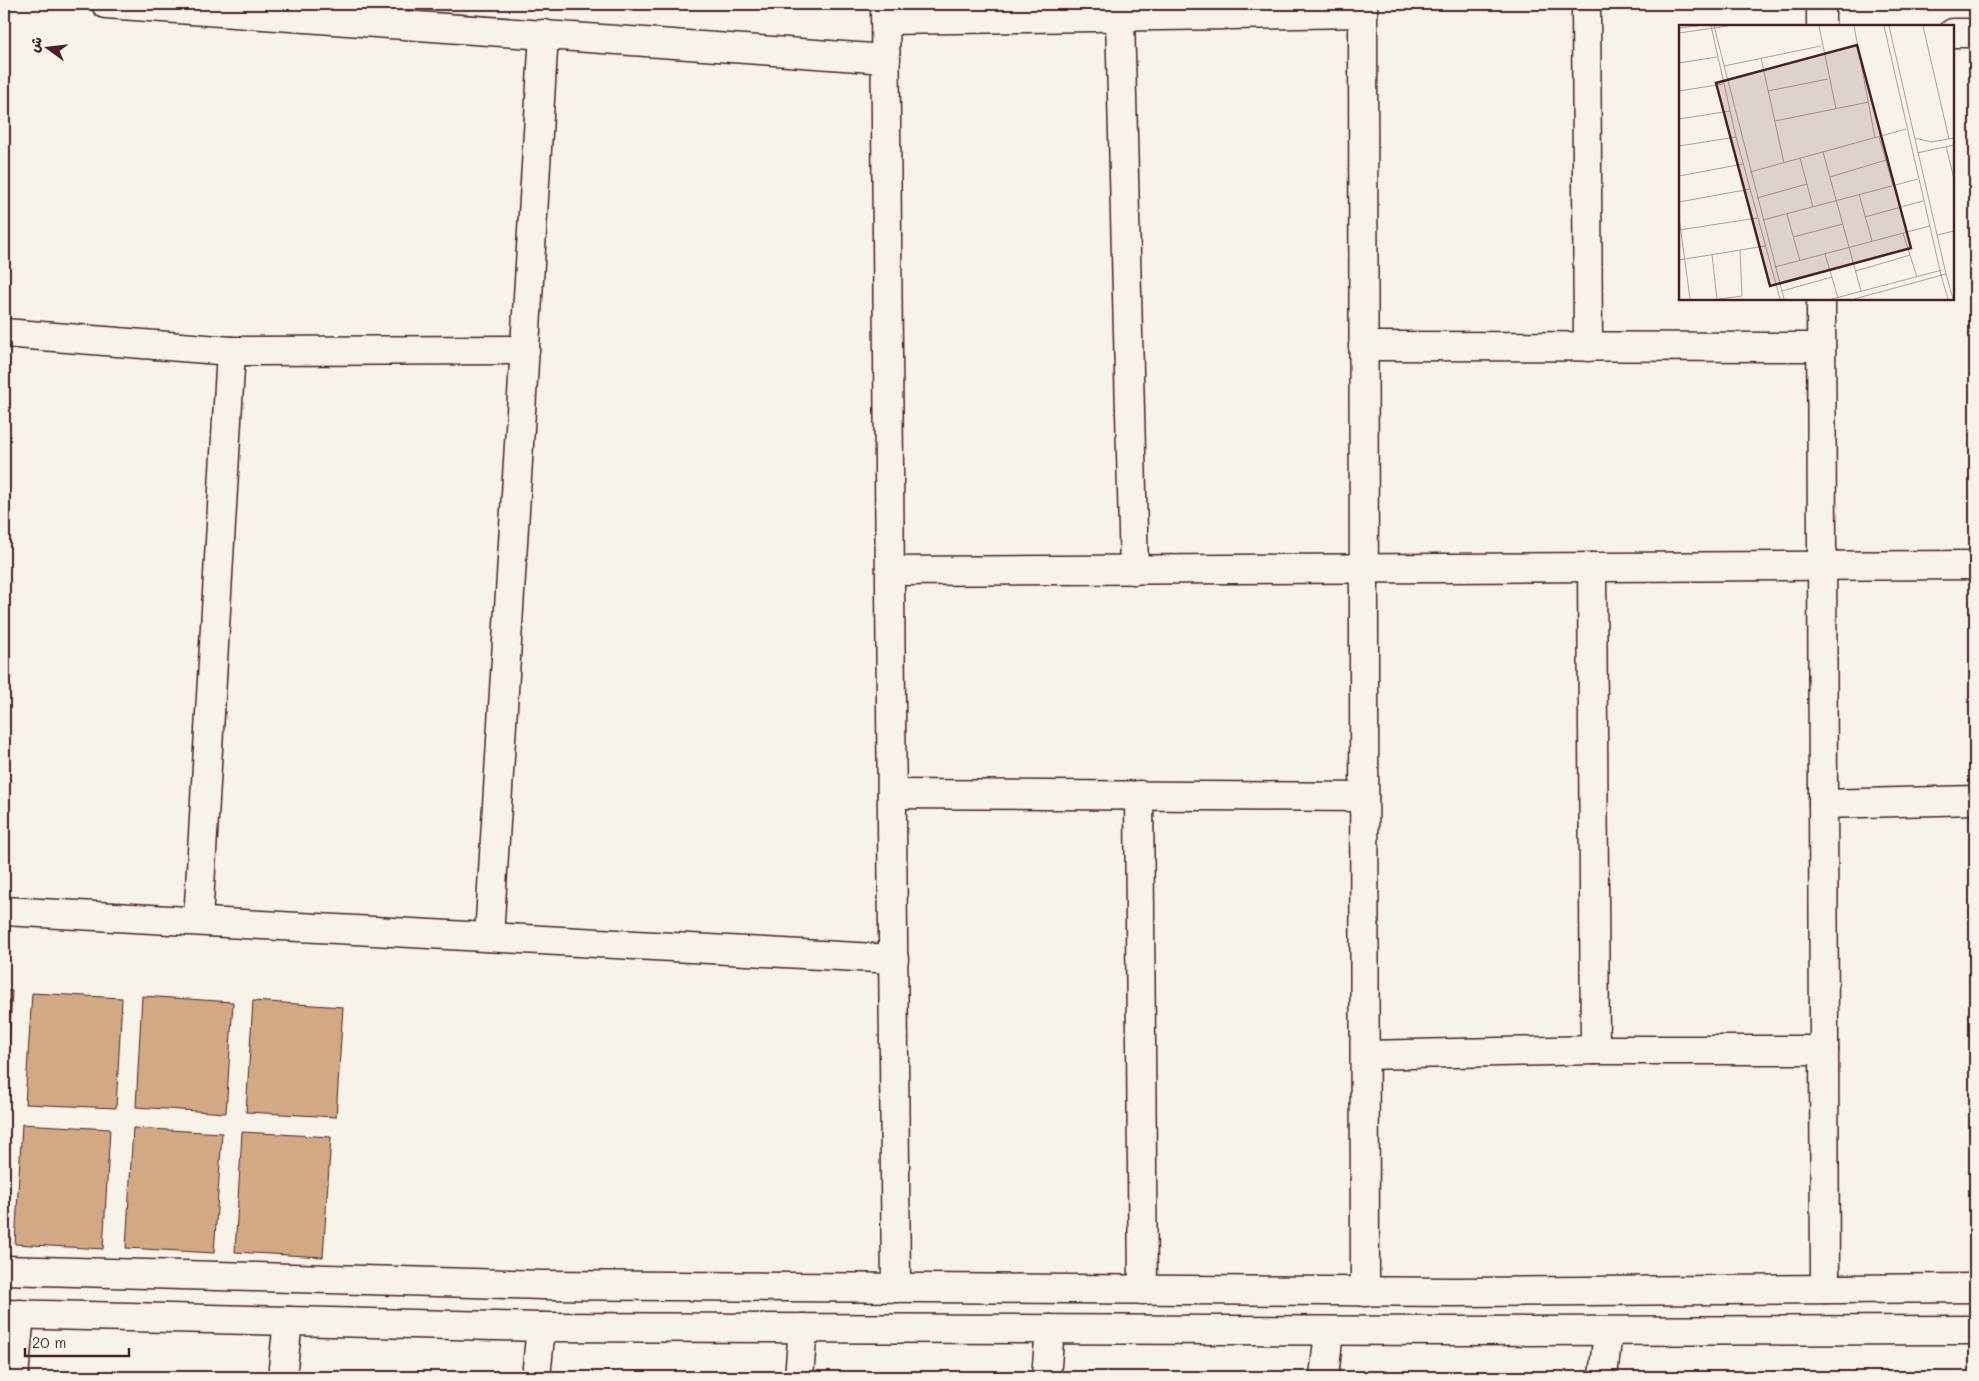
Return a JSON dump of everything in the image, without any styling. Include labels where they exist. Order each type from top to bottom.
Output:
[{"type":"street","points":[[106,4],[886,59]]},
{"type":"street","points":[[1586,4],[1588,347]]},
{"type":"street","points":[[1821,25],[1822,4]]},
{"type":"street","points":[[896,1288],[886,12],[1120,17],[1363,8],[1365,1292]]},
{"type":"street","points":[[1120,17],[1134,570]]},
{"type":"street","points":[[1954,33],[1975,33]]},
{"type":"street","points":[[489,936],[544,34]]},
{"type":"street","points":[[1821,300],[1825,1289]]},
{"type":"street","points":[[4,333],[231,351],[525,350]]},
{"type":"street","points":[[1363,346],[1821,347]]},
{"type":"street","points":[[198,922],[231,351]]},
{"type":"street","points":[[890,571],[1975,565]]},
{"type":"street","points":[[1592,567],[1595,1050]]},
{"type":"street","points":[[892,794],[1364,796]]},
{"type":"street","points":[[1139,795],[1143,1290]]},
{"type":"street","points":[[1823,804],[1975,800]]},
{"type":"street","points":[[4,911],[894,958]]},
{"type":"street","points":[[1365,1055],[1595,1050],[1824,1050]]},
{"type":"street","points":[[4,1270],[543,1284],[896,1288],[1365,1292],[1975,1288]]},
{"type":"street","points":[[14,1377],[12,1314],[541,1327],[1329,1331],[1975,1330]]},
{"type":"street","points":[[282,1377],[288,1321]]},
{"type":"street","points":[[536,1377],[541,1327]]},
{"type":"street","points":[[799,1377],[803,1328]]},
{"type":"street","points":[[1046,1377],[1050,1329]]},
{"type":"street","points":[[1324,1377],[1329,1331]]},
{"type":"street","points":[[1603,1377],[1608,1331]]},
{"type":"building","points":[[4,991],[12,991],[6,1102],[4,1102]]},
{"type":"building","points":[[32,993],[122,998],[116,1108],[25,1104]]},
{"type":"building","points":[[142,996],[233,1002],[226,1113],[136,1107]]},
{"type":"building","points":[[253,1001],[343,1007],[336,1117],[246,1112]]},
{"type":"building","points":[[22,1124],[110,1129],[103,1249],[15,1244]]},
{"type":"building","points":[[133,1128],[222,1133],[214,1253],[126,1248]]},
{"type":"building","points":[[242,1132],[331,1137],[323,1257],[235,1252]]}]
